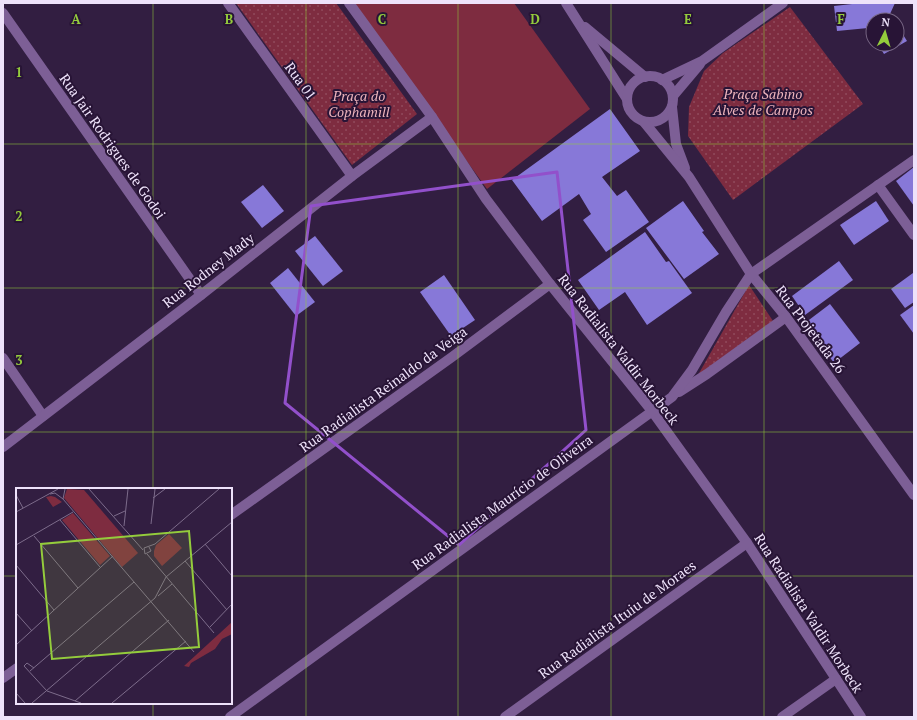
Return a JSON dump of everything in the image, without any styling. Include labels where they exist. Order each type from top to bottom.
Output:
[{"type":"street","name":"Rua 01","points":[[228,3],[352,176]]},
{"type":"street","name":"Rua Radialista Valdir Morbeck","points":[[349,3],[432,117],[486,199],[550,284],[652,411],[747,543],[861,717]]},
{"type":"street","points":[[566,3],[627,99],[631,112],[636,118],[644,122],[652,122],[664,118],[672,107],[673,96],[670,88],[662,80],[654,77],[645,77],[633,84],[628,90],[627,99]]},
{"type":"street","points":[[662,80],[702,61],[783,3]]},
{"type":"street","name":"Rua Jair Rodrigues de Godoi","points":[[3,13],[201,295]]},
{"type":"street","points":[[578,22],[645,77]]},
{"type":"street","points":[[673,96],[702,61]]},
{"type":"street","name":"Rua Projetada 26","points":[[672,107],[676,144],[689,177]]},
{"type":"street","name":"Rua Rodney Mady","points":[[3,447],[201,295],[352,176],[432,117]]},
{"type":"street","name":"Rua Projetada 26","points":[[644,122],[689,177],[752,274],[786,317],[914,495]]},
{"type":"street","points":[[752,274],[914,160]]},
{"type":"street","points":[[878,185],[914,234]]},
{"type":"street","name":"Rua Radialista Maurício de Oliveira","points":[[230,717],[672,397],[692,370],[726,312],[752,274]]},
{"type":"street","name":"Rua Radialista Reinaldo da Veiga","points":[[232,514],[446,362],[550,284]]},
{"type":"street","points":[[672,397],[707,374],[786,317]]},
{"type":"street","points":[[3,358],[43,416]]},
{"type":"street","name":"Rua Radialista Ituiu de Moraes","points":[[505,717],[747,543]]},
{"type":"street","points":[[3,678],[16,669]]},
{"type":"street","points":[[782,717],[836,679]]},
{"type":"highlighted area","points":[[557,172],[586,430],[459,545],[285,403],[311,206]]},
{"type":"green space","name":"Praça do Cophamill","points":[[236,3],[336,3],[417,114],[352,165]]},
{"type":"green space","points":[[352,3],[514,3],[590,109],[487,189]]},
{"type":"green space","name":"Praça Sabino Alves de Campos","points":[[790,7],[863,104],[733,200],[688,136],[689,107],[704,71],[723,53]]},
{"type":"green space","points":[[749,285],[773,321],[698,375]]},
{"type":"building","points":[[861,3],[895,3],[891,12],[865,12],[865,28],[837,31],[834,6]]},
{"type":"building","points":[[610,109],[640,151],[602,177],[617,196],[626,190],[649,222],[606,252],[583,220],[591,214],[579,194],[542,221],[512,180]]},
{"type":"building","points":[[914,167],[914,206],[896,181]]},
{"type":"building","points":[[263,185],[284,211],[262,228],[241,202]]},
{"type":"building","points":[[683,201],[704,231],[702,232],[719,254],[684,279],[646,228]]},
{"type":"building","points":[[876,201],[889,221],[854,245],[840,225]]},
{"type":"building","points":[[645,232],[666,262],[669,261],[692,293],[647,325],[625,292],[599,310],[578,280]]},
{"type":"building","points":[[315,236],[343,271],[323,286],[295,251]]},
{"type":"building","points":[[839,261],[853,280],[805,315],[792,296]]},
{"type":"building","points":[[288,268],[315,302],[296,316],[270,283]]},
{"type":"building","points":[[913,273],[914,302],[905,308],[891,289]]},
{"type":"building","points":[[444,275],[475,320],[451,336],[420,292]]},
{"type":"building","points":[[830,304],[860,343],[834,363],[805,323]]},
{"type":"building","points":[[914,305],[914,334],[900,315]]}]
